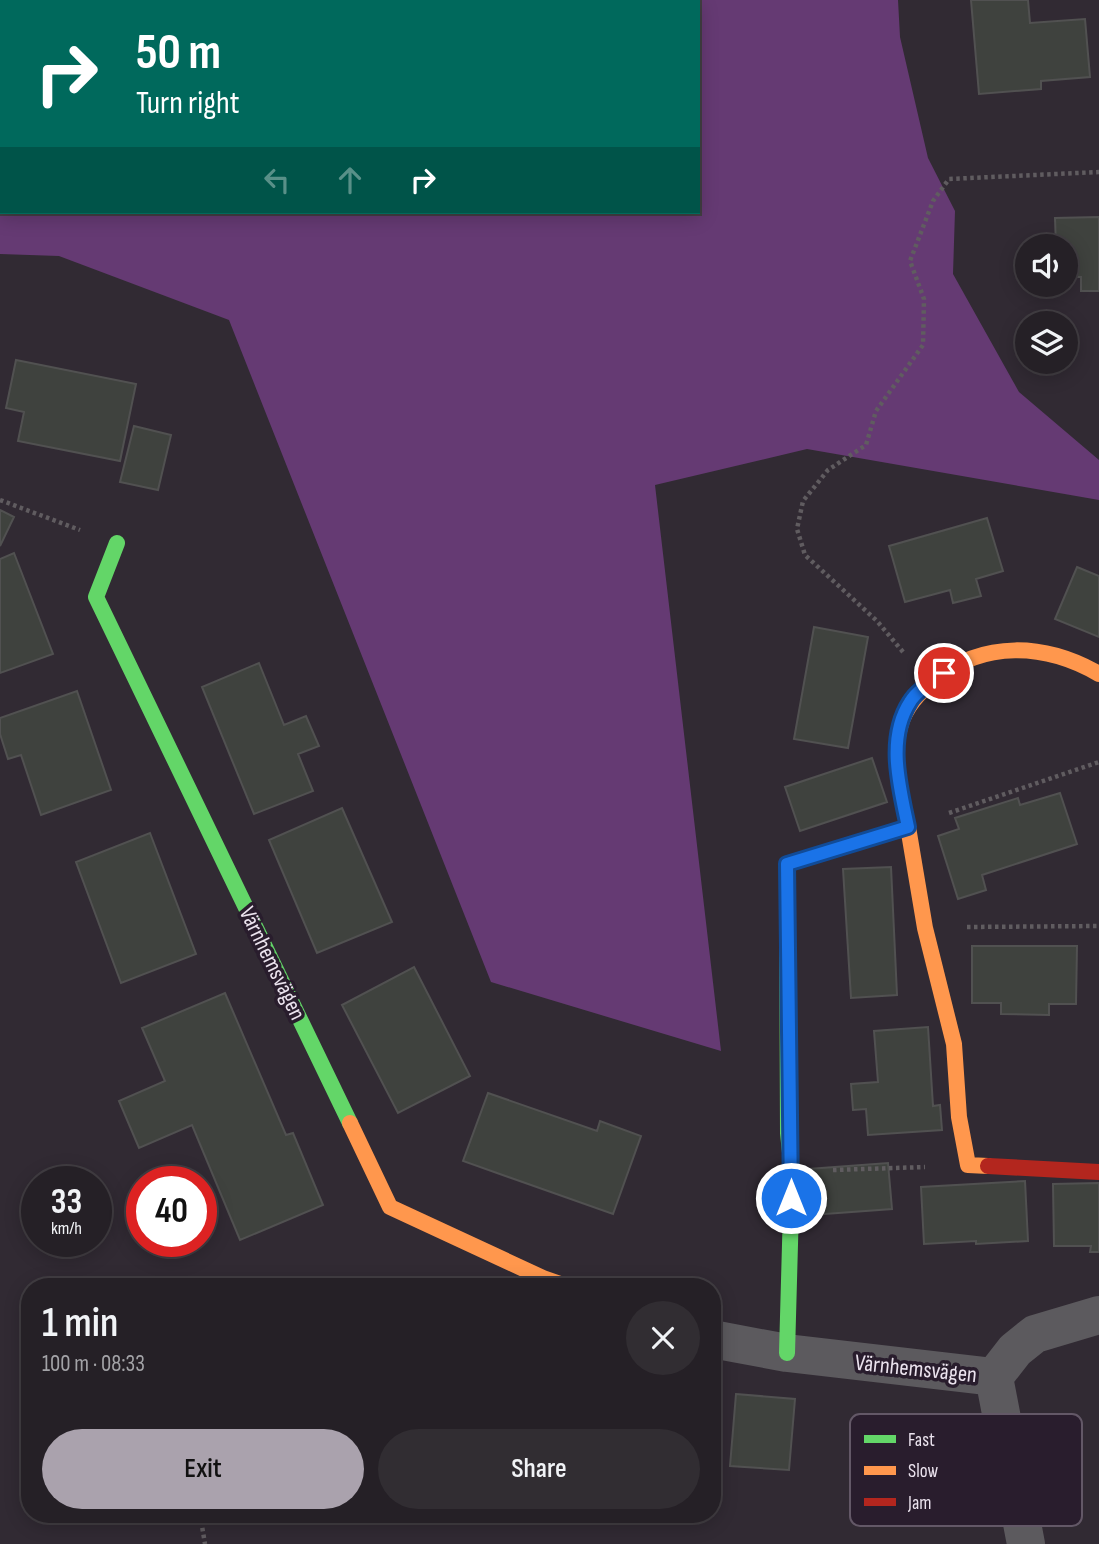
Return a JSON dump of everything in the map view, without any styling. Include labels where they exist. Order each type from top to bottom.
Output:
[{"type":"street","name":"Värnhemsvägen","points":[[117,543],[96,597],[390,1207],[543,1278]]},
{"type":"street","points":[[1099,674],[1086,665],[1031,649],[997,650],[958,662],[910,701],[898,729],[897,771],[925,928],[954,1044],[958,1116],[968,1165],[1099,1172]]},
{"type":"street","points":[[787,1353],[792,1172],[788,1133],[787,864],[908,827]]},
{"type":"street","points":[[994,1377],[1015,1350],[1035,1334],[1099,1315]]},
{"type":"street","name":"Värnhemsvägen","points":[[721,1341],[787,1353],[994,1377],[1001,1414]]},
{"type":"street","name":"Värnhemsvägen","points":[[1023,1526],[1026,1544]]},
{"type":"path","points":[[929,684],[877,621],[805,555],[797,529],[803,501],[828,470],[866,445],[876,411],[923,345],[924,299],[910,261],[933,201],[949,179],[1099,172]]},
{"type":"path","points":[[0,500],[117,543]]},
{"type":"path","points":[[908,827],[1099,762]]},
{"type":"path","points":[[925,928],[1099,926]]},
{"type":"path","points":[[792,1172],[968,1165]]},
{"type":"path","points":[[202,1523],[205,1544]]},
{"type":"shaded area","points":[[700,0],[898,0],[900,37],[928,158],[955,211],[953,274],[1019,392],[1099,460],[1099,500],[807,449],[655,485],[721,1051],[491,982],[229,320],[59,256],[0,254],[0,214],[700,214]]},
{"type":"building","points":[[971,0],[1028,0],[1030,23],[1085,19],[1090,77],[1041,81],[1041,89],[979,94]]},
{"type":"building","points":[[1099,217],[1099,291],[1081,291],[1081,277],[1078,277],[1078,234],[1056,234],[1055,218]]},
{"type":"building","points":[[16,360],[136,384],[120,461],[18,441],[24,412],[6,408]]},
{"type":"building","points":[[134,426],[171,435],[158,490],[120,482]]},
{"type":"building","points":[[0,510],[14,517],[0,546]]},
{"type":"building","points":[[987,518],[1003,571],[976,579],[981,596],[953,603],[950,590],[905,602],[889,546]]},
{"type":"building","points":[[14,553],[53,654],[0,673],[0,559]]},
{"type":"building","points":[[1077,567],[1099,576],[1099,637],[1055,619]]},
{"type":"building","points":[[814,627],[868,637],[848,748],[794,739]]},
{"type":"building","points":[[259,663],[284,725],[306,716],[319,746],[298,754],[313,791],[254,814],[202,687]]},
{"type":"building","points":[[77,691],[111,790],[41,815],[21,755],[8,759],[0,734],[0,718]]},
{"type":"building","points":[[872,758],[887,802],[800,831],[785,787]]},
{"type":"building","points":[[1060,793],[1077,844],[982,875],[986,890],[958,899],[938,836],[959,829],[955,818],[1018,798],[1020,805]]},
{"type":"building","points":[[342,808],[392,922],[317,953],[269,840]]},
{"type":"building","points":[[150,833],[196,954],[121,983],[76,862]]},
{"type":"building","points":[[891,867],[897,995],[851,998],[843,869]]},
{"type":"building","points":[[972,946],[1077,946],[1076,1004],[1049,1004],[1049,1015],[1001,1014],[1001,1003],[972,1003]]},
{"type":"building","points":[[414,967],[470,1076],[398,1113],[342,1005]]},
{"type":"building","points":[[225,993],[286,1135],[293,1133],[323,1205],[240,1240],[217,1185],[217,1166],[209,1166],[192,1125],[139,1148],[119,1101],[165,1081],[142,1028]]},
{"type":"building","points":[[928,1027],[933,1106],[940,1105],[942,1130],[868,1135],[866,1109],[853,1110],[851,1084],[878,1082],[874,1031]]},
{"type":"building","points":[[488,1093],[597,1131],[600,1121],[641,1136],[613,1214],[463,1161]]},
{"type":"building","points":[[888,1163],[892,1209],[798,1216],[795,1170]]},
{"type":"building","points":[[1025,1181],[1028,1241],[924,1244],[921,1187]]},
{"type":"building","points":[[1099,1183],[1099,1252],[1090,1252],[1091,1246],[1054,1246],[1053,1184]]},
{"type":"building","points":[[736,1394],[795,1399],[789,1470],[730,1466]]},
{"type":"traffic: fast","points":[[117,543],[96,597],[350,1123]]},
{"type":"traffic: fast","points":[[787,876],[788,1133],[792,1172],[787,1353]]},
{"type":"traffic: slow","points":[[787,876],[787,864],[908,827],[897,764],[900,727],[905,713],[918,695],[953,667],[994,652],[1015,650],[1057,656],[1099,674]]},
{"type":"traffic: slow","points":[[908,827],[925,928],[954,1044],[959,1117],[968,1165],[988,1166]]},
{"type":"traffic: slow","points":[[350,1123],[390,1207],[543,1278]]},
{"type":"traffic: jam","points":[[988,1166],[1099,1172]]},
{"type":"route","points":[[791,1198],[792,1172],[788,1133],[787,864],[908,827],[897,771],[898,729],[910,701],[944,673]]}]
